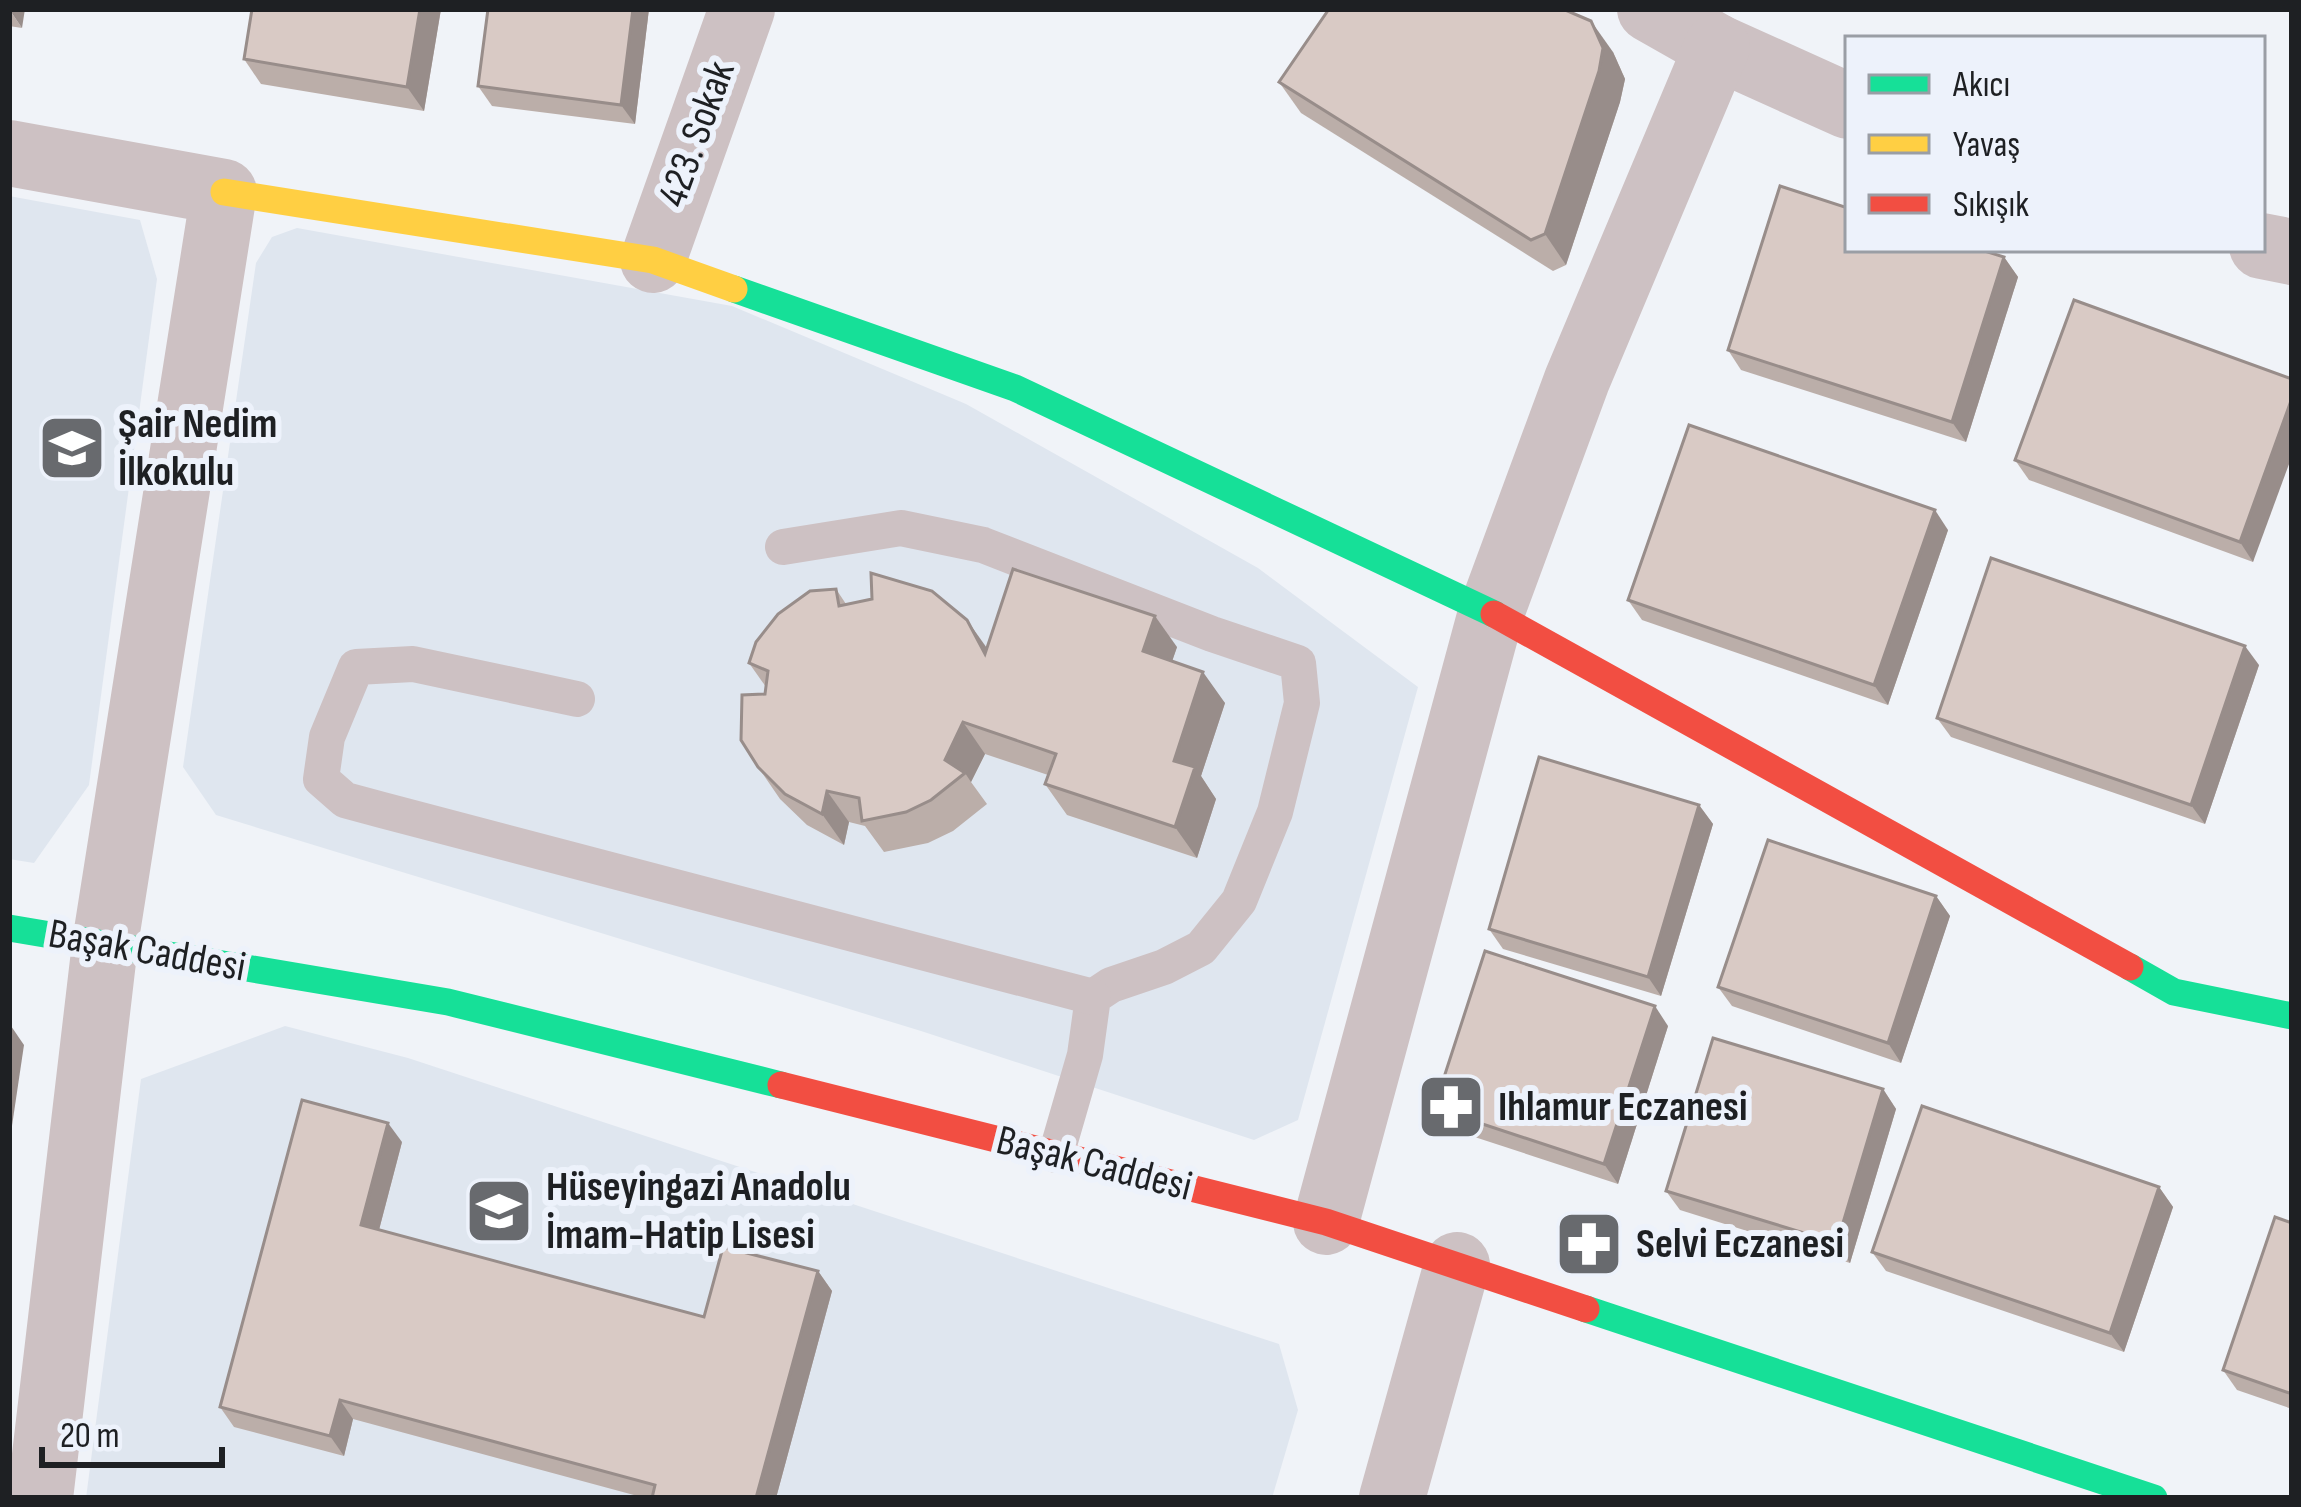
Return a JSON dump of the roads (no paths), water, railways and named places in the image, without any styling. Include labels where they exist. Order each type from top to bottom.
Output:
[{"type":"street","name":"423. Sokak","points":[[653,260],[742,9]]},
{"type":"street","points":[[1650,9],[1717,46],[1845,105]]},
{"type":"street","points":[[1326,1222],[1491,614],[1577,380],[1717,46]]},
{"type":"street","points":[[9,153],[653,260],[1015,388],[1491,614],[2174,992],[2292,1016]]},
{"type":"street","points":[[40,1498],[105,944],[224,192]]},
{"type":"street","name":"Başak Caddesi","points":[[9,928],[448,1002],[1326,1222],[2154,1498]]},
{"type":"street","points":[[1392,1498],[1457,1265]]},
{"type":"lane","points":[[577,699],[412,664],[356,667],[327,736],[321,779],[345,800],[1093,997],[1201,948],[1239,901],[1280,790],[1302,703],[1298,663],[983,545],[901,528],[783,547]]},
{"type":"lane","points":[[1056,1154],[1085,1055],[1093,997]]},
{"type":"place","name":"Şair Nedim İlkokulu","points":[[72,448]]},
{"type":"place","name":"Ihlamur Eczanesi","points":[[1451,1107]]},
{"type":"place","name":"Hüseyingazi Anadolu İmam-Hatip Lisesi","points":[[499,1211]]},
{"type":"place","name":"Selvi Eczanesi","points":[[1589,1244]]}]
